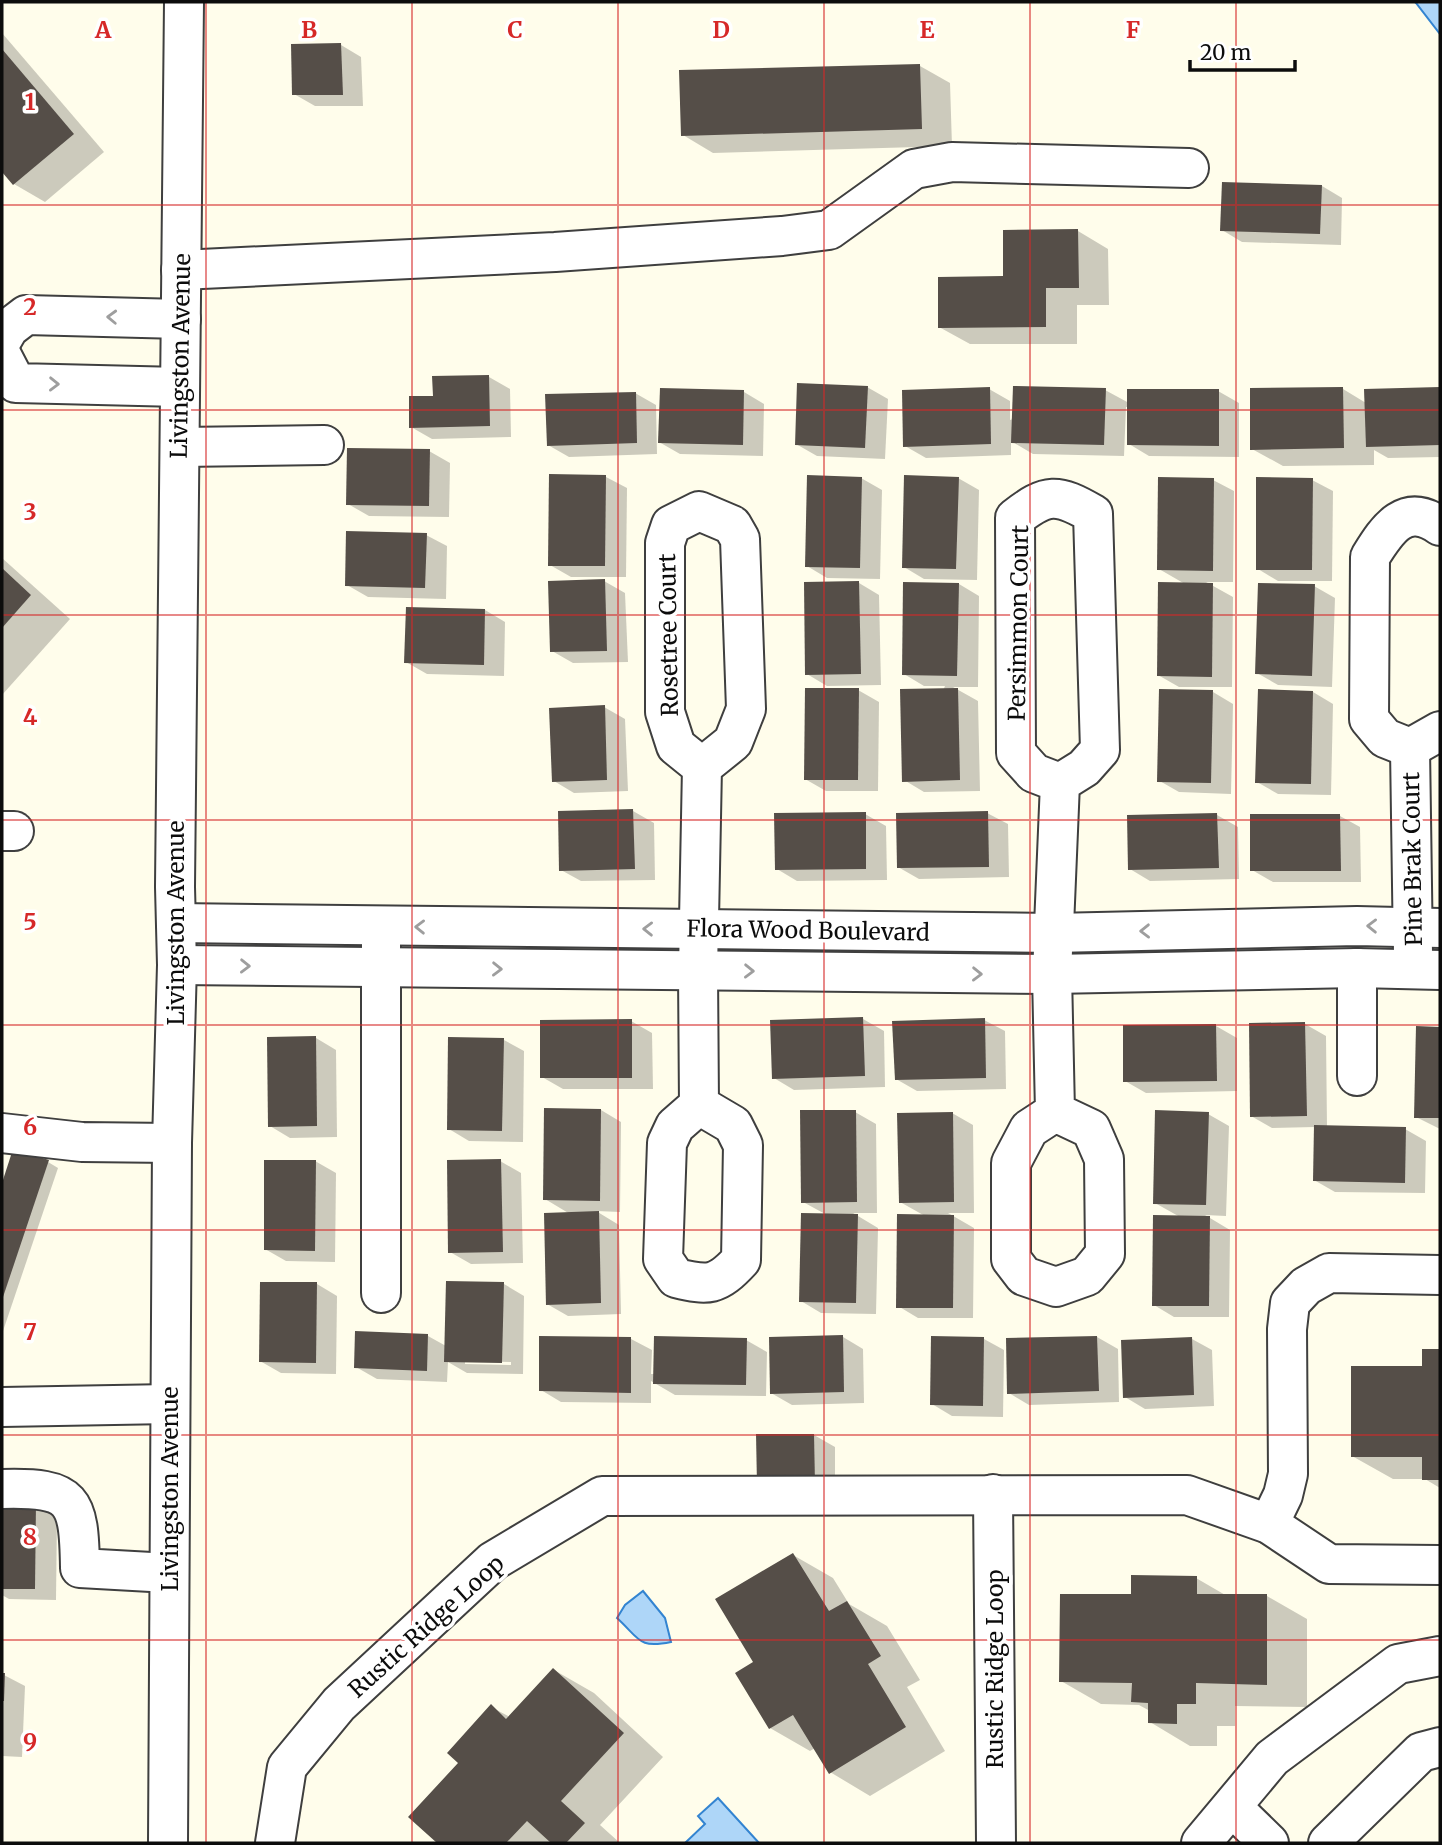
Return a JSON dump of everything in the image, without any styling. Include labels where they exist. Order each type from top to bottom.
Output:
[{"type":"street","name":"Livingston Avenue","points":[[168,1843],[184,2]]},
{"type":"street","points":[[181,270],[555,252],[782,236],[829,230],[914,169],[952,162],[1189,168]]},
{"type":"street","points":[[2,340],[9,328],[26,315],[181,319]]},
{"type":"street","points":[[2,356],[16,383],[180,387]]},
{"type":"street","points":[[180,447],[324,446]]},
{"type":"street","name":"Persimmon Court","points":[[1053,496],[1074,503],[1093,514],[1100,750],[1084,768],[1060,783],[1034,773],[1016,753],[1015,518],[1036,502],[1053,496]]},
{"type":"street","name":"Rosetree Court","points":[[699,511],[732,525],[740,539],[746,709],[733,742],[702,767],[676,746],[665,712],[665,543],[671,525],[699,511]]},
{"type":"street","name":"Pine Brak Court","points":[[1427,970],[1425,740],[1385,738],[1369,719],[1370,557],[1383,536],[1401,519],[1417,515],[1440,526]]},
{"type":"street","points":[[699,1105],[698,929],[702,767]]},
{"type":"street","points":[[1055,1112],[1052,974],[1060,783]]},
{"type":"street","name":"Flora Wood Boulevard","points":[[176,923],[1054,933],[1426,928]]},
{"type":"street","points":[[381,926],[381,1293]]},
{"type":"street","name":"Flora Wood Boulevard","points":[[177,965],[1052,974],[1357,968],[1427,970]]},
{"type":"street","points":[[1357,968],[1357,1076]]},
{"type":"street","points":[[2,1133],[82,1142],[172,1143]]},
{"type":"street","points":[[1269,1524],[1283,1495],[1288,1474],[1287,1329],[1290,1303],[1306,1286],[1329,1273],[1440,1275]]},
{"type":"street","points":[[2,1407],[170,1404]]},
{"type":"street","points":[[2,1489],[37,1488],[59,1494],[72,1508],[79,1526],[80,1569],[169,1573]]},
{"type":"street","name":"Rustic Ridge Loop","points":[[993,1494],[996,1843]]},
{"type":"street","name":"Rustic Ridge Loop","points":[[275,1843],[287,1767],[339,1704],[493,1561],[602,1496],[1187,1495],[1269,1524],[1329,1564],[1440,1565]]},
{"type":"street","points":[[1201,1843],[1272,1758],[1398,1664],[1440,1656]]},
{"type":"street","points":[[1328,1843],[1421,1752],[1440,1747]]},
{"type":"street","points":[[1232,1807],[1269,1843]]},
{"type":"water","points":[[1440,2],[1440,34],[1416,3]]},
{"type":"water","points":[[643,1591],[665,1618],[671,1642],[645,1643],[635,1637],[617,1618],[625,1605]]},
{"type":"water","points":[[718,1798],[759,1843],[685,1843],[705,1824],[698,1816]]},
{"type":"building","points":[[341,43],[343,95],[292,95],[291,44]]},
{"type":"building","points":[[2,49],[74,134],[13,185],[2,172]]},
{"type":"building","points":[[920,64],[922,129],[681,136],[679,70]]},
{"type":"building","points":[[1222,182],[1322,185],[1320,234],[1220,231]]},
{"type":"building","points":[[1078,229],[1079,288],[1046,288],[1046,327],[938,328],[938,277],[1003,276],[1003,230]]},
{"type":"building","points":[[489,375],[490,426],[409,428],[409,396],[433,396],[432,376]]},
{"type":"building","points":[[797,383],[868,386],[865,448],[795,445]]},
{"type":"building","points":[[1013,386],[1106,388],[1104,445],[1011,443]]},
{"type":"building","points":[[990,387],[991,444],[903,447],[902,390]]},
{"type":"building","points":[[1343,387],[1344,448],[1250,450],[1250,388]]},
{"type":"building","points":[[1440,387],[1440,445],[1366,447],[1364,389]]},
{"type":"building","points":[[660,388],[744,390],[743,445],[658,443]]},
{"type":"building","points":[[1127,389],[1219,389],[1219,446],[1127,445]]},
{"type":"building","points":[[636,392],[637,443],[547,446],[545,394]]},
{"type":"building","points":[[347,448],[430,449],[429,506],[346,505]]},
{"type":"building","points":[[549,474],[606,475],[605,566],[548,566]]},
{"type":"building","points":[[807,475],[862,477],[860,568],[805,567]]},
{"type":"building","points":[[904,475],[959,477],[956,569],[902,568]]},
{"type":"building","points":[[1158,477],[1214,478],[1213,571],[1157,570]]},
{"type":"building","points":[[1256,477],[1313,478],[1312,570],[1256,570]]},
{"type":"building","points":[[346,531],[427,533],[425,588],[345,586]]},
{"type":"building","points":[[2,568],[31,595],[2,628]]},
{"type":"building","points":[[605,579],[607,651],[550,652],[548,581]]},
{"type":"building","points":[[859,581],[861,674],[805,675],[804,582]]},
{"type":"building","points":[[903,582],[959,583],[957,676],[902,675]]},
{"type":"building","points":[[1158,582],[1213,583],[1212,677],[1157,676]]},
{"type":"building","points":[[1258,583],[1315,584],[1312,676],[1255,674]]},
{"type":"building","points":[[406,607],[485,609],[484,665],[404,663]]},
{"type":"building","points":[[805,688],[859,688],[858,780],[804,780]]},
{"type":"building","points":[[958,688],[960,780],[902,782],[900,689]]},
{"type":"building","points":[[1159,689],[1213,690],[1211,783],[1157,782]]},
{"type":"building","points":[[1258,689],[1313,691],[1311,784],[1255,783]]},
{"type":"building","points":[[605,705],[607,780],[552,782],[549,708]]},
{"type":"building","points":[[633,809],[635,869],[559,871],[558,811]]},
{"type":"building","points":[[988,811],[989,867],[897,868],[896,813]]},
{"type":"building","points":[[866,812],[866,869],[775,870],[774,813]]},
{"type":"building","points":[[1217,813],[1219,868],[1128,870],[1127,815]]},
{"type":"building","points":[[1250,814],[1340,814],[1341,871],[1250,871]]},
{"type":"building","points":[[863,1017],[865,1076],[772,1079],[770,1020]]},
{"type":"building","points":[[985,1018],[986,1078],[895,1080],[892,1021]]},
{"type":"building","points":[[632,1019],[632,1078],[540,1078],[540,1020]]},
{"type":"building","points":[[1305,1022],[1307,1116],[1250,1117],[1249,1023]]},
{"type":"building","points":[[1216,1024],[1217,1081],[1123,1082],[1123,1025]]},
{"type":"building","points":[[1416,1026],[1440,1027],[1440,1118],[1414,1118]]},
{"type":"building","points":[[316,1036],[317,1126],[268,1127],[267,1037]]},
{"type":"building","points":[[448,1037],[504,1038],[502,1131],[447,1130]]},
{"type":"building","points":[[544,1108],[601,1109],[600,1201],[543,1200]]},
{"type":"building","points":[[800,1110],[856,1110],[857,1202],[801,1203]]},
{"type":"building","points":[[1155,1110],[1209,1112],[1206,1205],[1153,1204]]},
{"type":"building","points":[[953,1112],[954,1202],[899,1203],[897,1113]]},
{"type":"building","points":[[1314,1125],[1406,1127],[1405,1183],[1313,1181]]},
{"type":"building","points":[[13,1149],[49,1160],[2,1300],[2,1183]]},
{"type":"building","points":[[501,1159],[503,1252],[448,1253],[447,1160]]},
{"type":"building","points":[[264,1160],[316,1160],[315,1251],[264,1250]]},
{"type":"building","points":[[599,1211],[601,1303],[546,1305],[544,1213]]},
{"type":"building","points":[[801,1213],[858,1214],[856,1303],[799,1302]]},
{"type":"building","points":[[897,1214],[954,1215],[953,1308],[896,1308]]},
{"type":"building","points":[[1153,1215],[1210,1216],[1209,1306],[1152,1306]]},
{"type":"building","points":[[446,1281],[504,1282],[502,1363],[444,1362]]},
{"type":"building","points":[[260,1282],[317,1282],[316,1363],[259,1362]]},
{"type":"building","points":[[355,1331],[428,1334],[427,1371],[354,1368]]},
{"type":"building","points":[[843,1335],[844,1392],[770,1394],[769,1337]]},
{"type":"building","points":[[539,1336],[631,1337],[631,1393],[539,1391]]},
{"type":"building","points":[[654,1336],[747,1338],[746,1385],[653,1384]]},
{"type":"building","points":[[931,1336],[984,1337],[983,1406],[930,1405]]},
{"type":"building","points":[[1097,1336],[1099,1391],[1007,1394],[1006,1338]]},
{"type":"building","points":[[1192,1337],[1194,1395],[1123,1398],[1121,1340]]},
{"type":"building","points":[[1422,1349],[1440,1349],[1440,1480],[1422,1480],[1422,1457],[1351,1457],[1351,1366],[1422,1366]]},
{"type":"building","points":[[756,1434],[814,1434],[815,1484],[757,1485]]},
{"type":"building","points":[[2,1503],[36,1503],[35,1589],[2,1589]]},
{"type":"building","points":[[793,1553],[829,1611],[847,1601],[881,1656],[868,1664],[906,1727],[829,1774],[793,1715],[769,1729],[735,1673],[753,1662],[715,1599]]},
{"type":"building","points":[[1131,1575],[1197,1576],[1197,1594],[1267,1594],[1267,1685],[1196,1683],[1196,1704],[1177,1704],[1177,1724],[1148,1723],[1148,1703],[1131,1702],[1132,1683],[1059,1682],[1060,1594],[1131,1594]]},
{"type":"building","points":[[553,1668],[624,1733],[561,1801],[585,1823],[566,1843],[551,1843],[527,1821],[506,1843],[437,1843],[408,1817],[458,1763],[447,1753],[491,1704],[506,1719]]},
{"type":"building","points":[[2,1673],[5,1673],[4,1701],[2,1701]]}]
